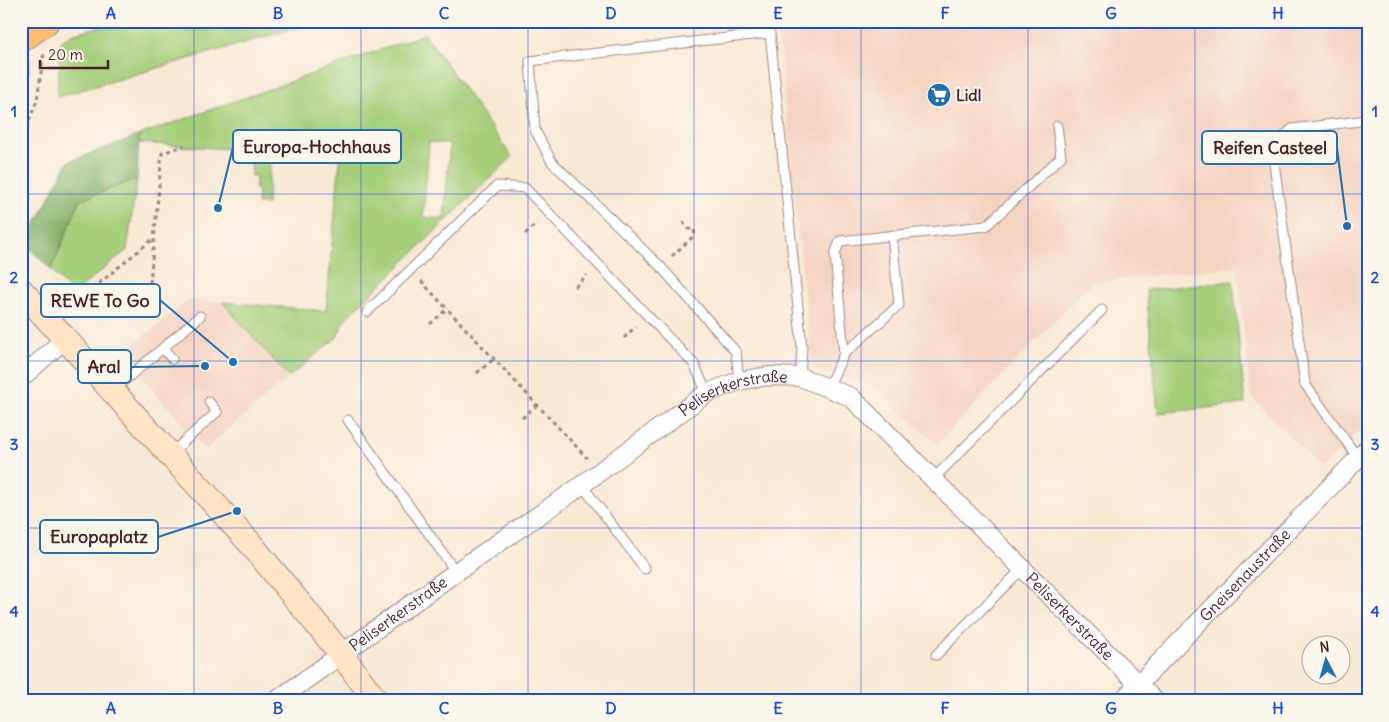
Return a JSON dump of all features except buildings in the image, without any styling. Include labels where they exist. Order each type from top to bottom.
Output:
[{"type":"highway","points":[[21,38],[45,21]]},
{"type":"main road","points":[[21,290],[114,390],[250,543],[342,655],[376,701]]},
{"type":"street","points":[[21,378],[59,330]]},
{"type":"street","name":"Peliserkerstraße","points":[[276,701],[456,572],[582,485],[707,393],[739,381],[768,376],[800,377],[828,386],[851,397],[1155,701]]},
{"type":"street","name":"Gneisenaustraße","points":[[1122,701],[1363,453]]},
{"type":"lane","points":[[739,381],[736,352],[660,266],[552,162],[535,130],[530,61],[770,33],[802,347],[800,377]]},
{"type":"lane","points":[[1363,453],[1305,384],[1272,148],[1292,129],[1368,120]]},
{"type":"lane","points":[[844,354],[835,254],[840,241],[986,226],[1061,157],[1057,126]]},
{"type":"lane","points":[[367,312],[496,186],[525,188],[694,364],[707,393]]},
{"type":"lane","points":[[828,386],[844,354],[899,306],[892,235]]},
{"type":"lane","points":[[934,478],[1102,310]]},
{"type":"lane","points":[[114,390],[200,316]]},
{"type":"lane","points":[[163,348],[172,359]]},
{"type":"lane","points":[[170,455],[217,412],[209,402]]},
{"type":"lane","points":[[348,420],[456,572]]},
{"type":"lane","points":[[582,485],[645,569]]},
{"type":"lane","points":[[936,655],[1023,568]]},
{"type":"path","points":[[21,143],[37,100],[44,52]]},
{"type":"path","points":[[150,283],[162,154],[184,146]]},
{"type":"path","points":[[680,249],[695,235],[694,229],[688,230],[683,221]]},
{"type":"path","points":[[59,330],[154,237]]},
{"type":"path","points":[[422,281],[581,450],[597,473]]},
{"type":"path","points":[[430,324],[448,308]]},
{"type":"path","points":[[477,373],[495,358]]},
{"type":"path","points":[[522,418],[538,404]]},
{"type":"path","points":[[1364,701],[1368,697]]},
{"type":"shaded area","points":[[777,21],[1368,21],[1368,422],[1320,469],[1251,396],[1237,266],[1091,283],[937,444],[873,387],[812,369]]},
{"type":"shaded area","points":[[189,299],[222,302],[289,377],[205,450],[122,354]]},
{"type":"green space","points":[[122,21],[320,21],[57,97],[61,42],[71,34]]},
{"type":"green space","points":[[425,34],[512,157],[345,319],[337,337],[289,377],[222,302],[326,311],[340,159],[271,153],[267,204],[257,204],[256,176],[251,176],[252,163],[244,162],[245,150],[139,143],[139,135]],"holes":[[[429,142],[450,144],[444,219],[423,217]]]},
{"type":"green space","points":[[26,58],[30,61],[25,101],[21,111],[21,66]]},
{"type":"green space","points":[[139,135],[137,179],[80,200],[51,270],[25,244],[68,162]]},
{"type":"green space","points":[[137,179],[127,250],[73,294],[51,270],[80,200]]},
{"type":"green space","points":[[1233,281],[1245,404],[1158,413],[1146,290]]},
{"type":"place","name":"Lidl","points":[[939,95]]},
{"type":"place","name":"Europa-Hochhaus","points":[[218,208]]},
{"type":"place","name":"Reifen Casteel","points":[[1347,226]]},
{"type":"place","name":"REWE To Go","points":[[233,362]]},
{"type":"place","name":"Aral","points":[[205,366]]},
{"type":"place","name":"Europaplatz","points":[[237,511]]}]
